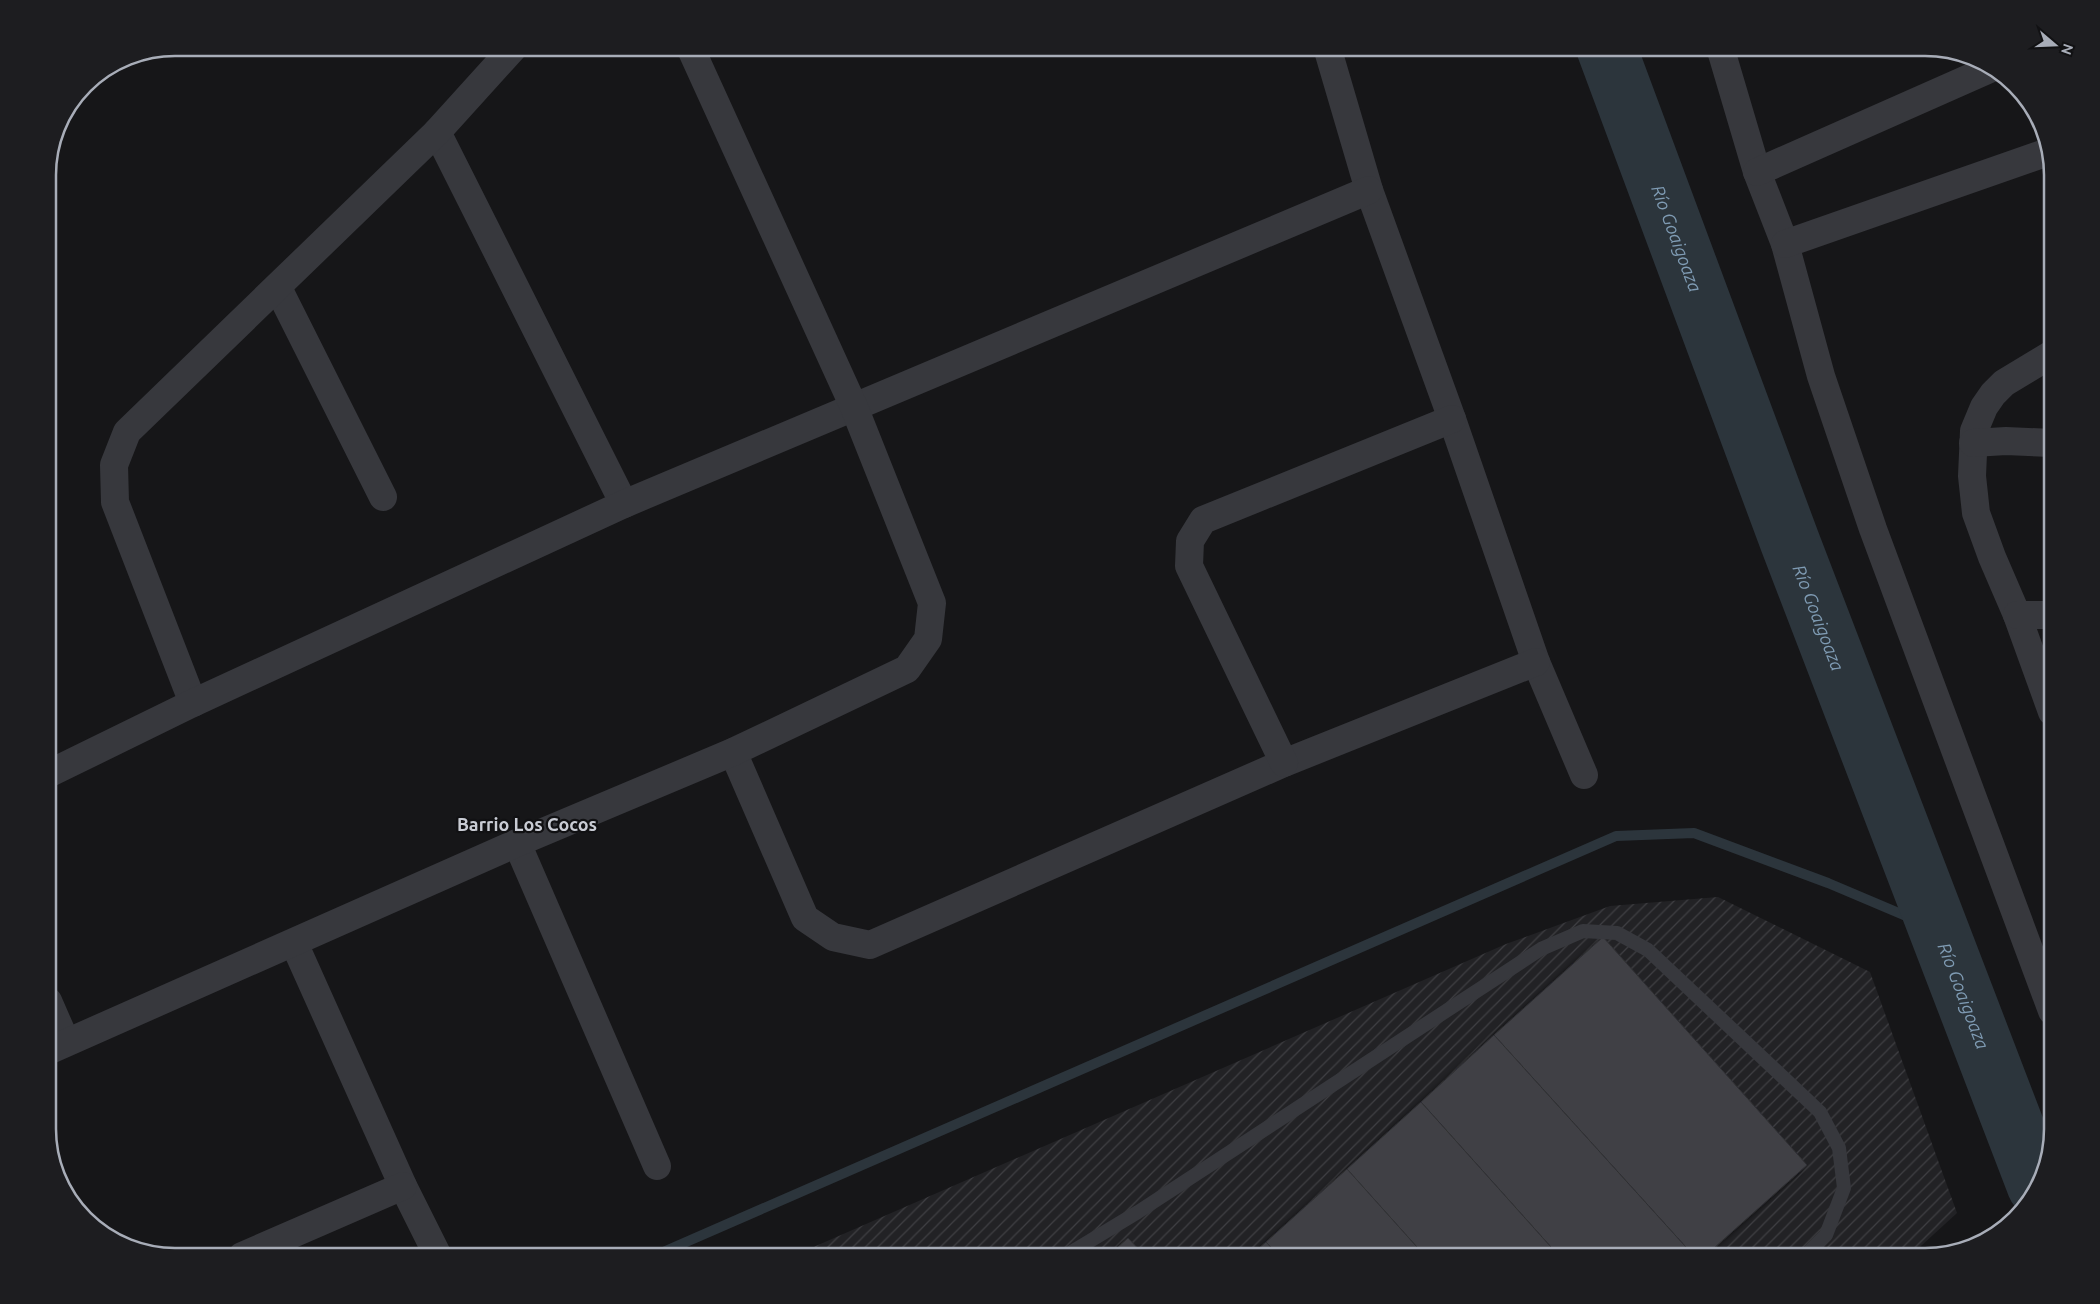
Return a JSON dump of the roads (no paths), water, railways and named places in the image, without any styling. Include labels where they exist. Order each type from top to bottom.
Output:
[{"type":"street","points":[[193,703],[115,502],[114,465],[128,432],[437,132],[507,56]]},
{"type":"street","points":[[57,1046],[517,843],[733,752],[907,668],[928,639],[932,604],[854,407],[694,56]]},
{"type":"street","points":[[1329,56],[1369,190],[1452,419],[1536,662],[1584,775]]},
{"type":"street","points":[[1722,56],[1757,172],[1784,244],[1821,376],[1873,529],[2044,989]]},
{"type":"street","points":[[1757,172],[1984,72]]},
{"type":"street","points":[[437,132],[624,504]]},
{"type":"street","points":[[1784,244],[2042,154]]},
{"type":"street","points":[[57,770],[193,703],[624,504],[1369,190]]},
{"type":"street","points":[[278,288],[383,497]]},
{"type":"street","points":[[2043,359],[2004,383],[1993,394],[1978,419],[1974,431],[1972,476],[1976,513],[1992,557],[2017,615],[2044,689]]},
{"type":"street","points":[[1284,763],[1189,566],[1190,541],[1202,520],[1452,419]]},
{"type":"street","points":[[1973,443],[2006,441],[2043,443]]},
{"type":"street","points":[[2017,615],[2043,615]]},
{"type":"street","points":[[733,752],[805,918],[833,937],[870,945],[1284,763],[1536,662]]},
{"type":"street","points":[[517,843],[657,1166]]},
{"type":"street","points":[[294,943],[403,1186],[434,1248]]},
{"type":"street","points":[[260,1248],[403,1186]]},
{"type":"lane","points":[[1078,1248],[1138,1212],[1541,949],[1583,931],[1617,933],[1648,950],[1820,1112],[1839,1148],[1844,1188],[1826,1235],[1813,1248]]},
{"type":"waterway","name":"Río Goaigoaza","points":[[1609,56],[1790,542],[2034,1177]]},
{"type":"waterway","points":[[672,1248],[1616,836],[1694,833],[1828,883],[1939,930]]},
{"type":"district","name":"Barrio Los Cocos","points":[[527,824]]}]
